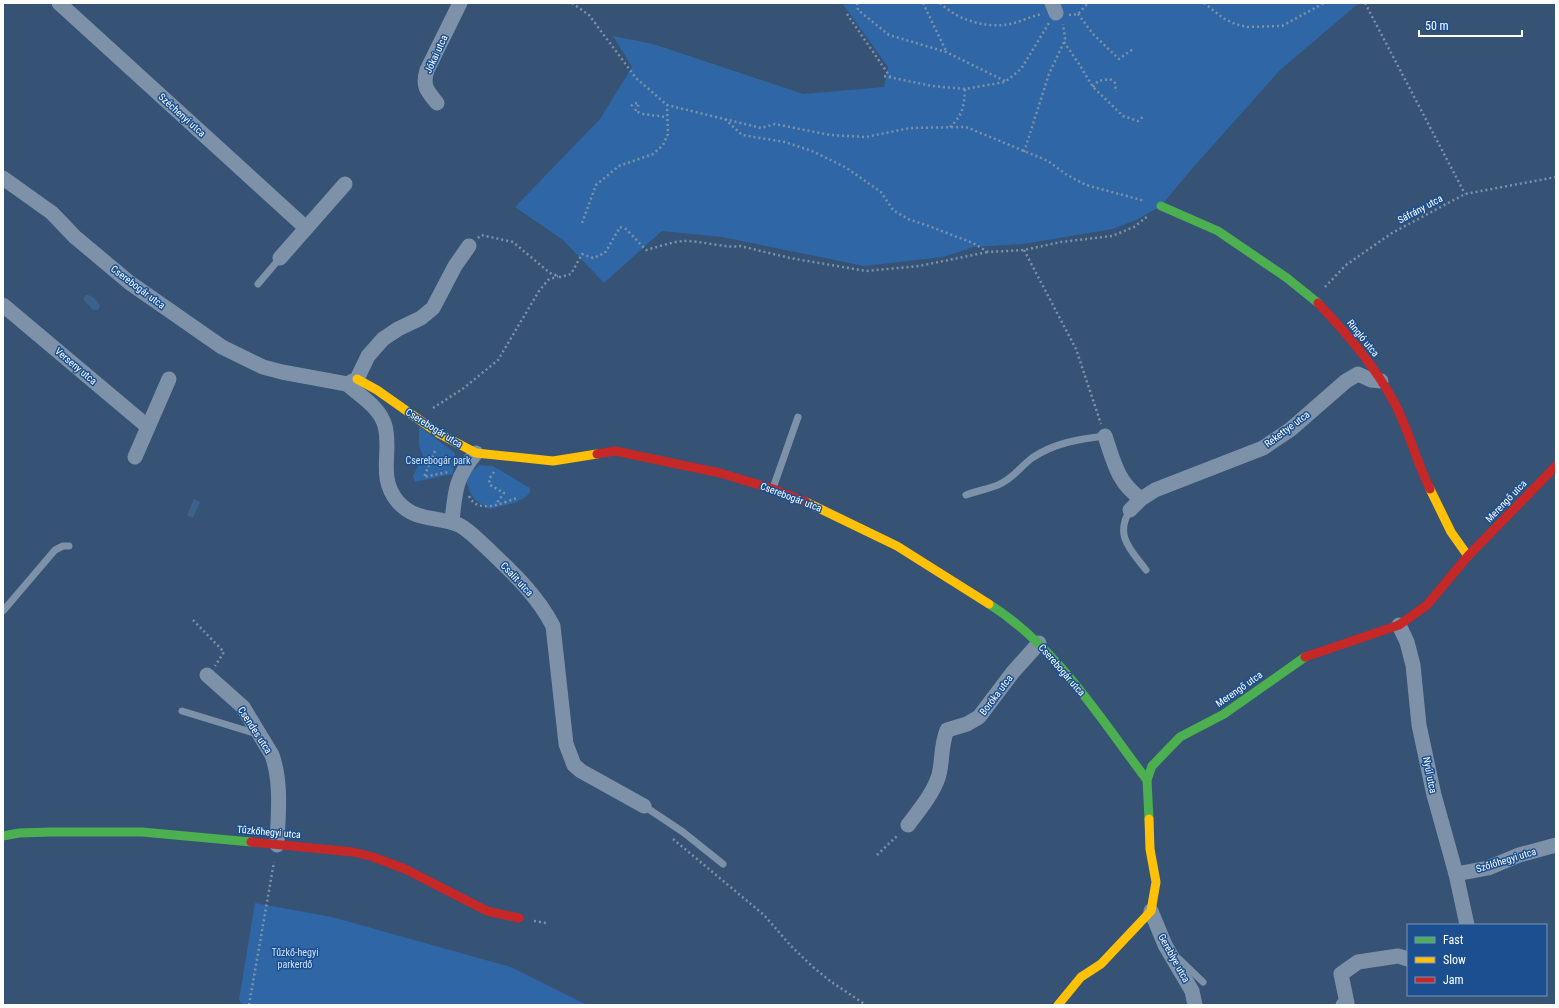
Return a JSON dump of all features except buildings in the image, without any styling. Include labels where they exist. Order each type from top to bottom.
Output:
[{"type":"street","name":"Széchenyi utca","points":[[59,3],[306,228]]},
{"type":"street","name":"Jókai utca","points":[[437,102],[428,92],[424,80],[427,70],[460,3]]},
{"type":"street","name":"Cserebogár utca","points":[[3,178],[52,213],[75,237],[136,287],[222,347],[263,367],[352,381],[377,390],[420,421],[476,453],[531,460],[553,461],[588,454],[622,452],[720,473],[773,488],[897,546],[1007,615],[1039,643],[1079,689],[1147,780]]},
{"type":"street","points":[[280,258],[345,184]]},
{"type":"street","name":"Ringló utca","points":[[1161,206],[1218,231],[1287,278],[1314,299],[1352,339],[1381,381],[1404,423],[1426,481],[1451,532],[1468,556]]},
{"type":"street","points":[[352,381],[368,356],[383,339],[398,329],[421,318],[433,308],[455,266],[469,246]]},
{"type":"street","name":"Verseny utca","points":[[3,305],[148,427]]},
{"type":"street","name":"Rekettye utca","points":[[1130,510],[1141,498],[1155,490],[1263,448],[1291,429],[1346,381],[1358,374],[1371,380],[1381,381]]},
{"type":"street","points":[[135,457],[169,379]]},
{"type":"street","name":"Csalit utca","points":[[352,381],[375,409],[385,426],[386,476],[390,488],[404,509],[419,516],[452,522],[470,532],[517,577],[544,609],[554,626],[566,744],[574,765],[580,771],[644,806]]},
{"type":"street","points":[[1105,436],[1118,474],[1129,490],[1141,498]]},
{"type":"street","points":[[452,522],[457,484],[461,472],[476,453]]},
{"type":"street","name":"Merengő utca","points":[[1151,911],[1156,882],[1150,849],[1147,780],[1152,766],[1180,737],[1224,714],[1306,657],[1399,625],[1427,605],[1468,556],[1556,466]]},
{"type":"street","name":"Nyúl utca","points":[[1399,625],[1407,642],[1413,665],[1419,724],[1434,795],[1456,874],[1467,924]]},
{"type":"street","name":"Boróka utca","points":[[908,825],[925,803],[938,778],[942,743],[947,730],[967,724],[979,717],[1013,672],[1039,643]]},
{"type":"street","name":"Csendes utca","points":[[208,676],[243,707],[272,755],[275,763],[279,802],[277,845]]},
{"type":"street","name":"Tűzkőhegyi utca","points":[[3,836],[19,833],[51,832],[142,832],[353,852],[373,857],[405,869],[487,911],[519,918]]},
{"type":"street","name":"Szőlőhegyi utca","points":[[1456,874],[1488,868],[1519,855],[1556,845]]},
{"type":"street","points":[[1058,1005],[1081,977],[1101,964],[1151,911]]},
{"type":"street","name":"Gereblye utca","points":[[1151,911],[1165,945],[1192,991],[1195,1005]]},
{"type":"street","points":[[1343,1005],[1347,1003],[1341,974],[1358,962],[1398,956],[1407,959]]},
{"type":"lane","points":[[258,284],[280,258]]},
{"type":"lane","points":[[773,488],[798,417]]},
{"type":"lane","points":[[966,495],[998,485],[1015,476],[1031,459],[1048,449],[1075,440],[1105,436]]},
{"type":"lane","points":[[1130,510],[1123,525],[1123,535],[1126,543],[1146,570]]},
{"type":"lane","points":[[3,611],[54,550],[63,546],[69,546]]},
{"type":"lane","points":[[182,711],[258,734]]},
{"type":"lane","points":[[644,806],[683,832],[723,864]]},
{"type":"lane","points":[[1165,945],[1203,982]]},
{"type":"path","points":[[572,3],[589,15],[609,39],[636,78],[667,105],[762,128],[775,124],[830,135],[866,138],[910,128],[966,127],[1048,161],[1067,175],[1086,185],[1161,206]]},
{"type":"path","points":[[857,3],[858,10],[890,35],[946,52],[1005,82]]},
{"type":"path","points":[[924,3],[946,52]]},
{"type":"path","points":[[940,3],[946,8],[976,24],[983,25],[1004,25],[1041,15],[1054,8]]},
{"type":"path","points":[[1088,3],[1078,14],[1093,34],[1119,59],[1133,49]]},
{"type":"path","points":[[1204,3],[1223,18],[1235,24],[1247,27],[1282,26],[1324,3]]},
{"type":"path","points":[[1365,3],[1465,194]]},
{"type":"path","points":[[1024,152],[1049,74],[1064,42],[1064,27],[1054,8]]},
{"type":"path","points":[[884,76],[932,86],[965,89],[1005,82],[1021,69],[1054,8]]},
{"type":"path","points":[[847,14],[892,78]]},
{"type":"path","points":[[1064,42],[1093,87],[1123,116],[1138,121],[1144,116]]},
{"type":"path","points":[[1093,87],[1098,81],[1110,79],[1115,83],[1116,92]]},
{"type":"path","points":[[950,128],[959,118],[964,104],[965,89]]},
{"type":"path","points":[[631,106],[635,103],[639,104],[635,111],[643,114],[666,117]]},
{"type":"path","points":[[582,222],[596,185],[620,166],[652,154],[663,145],[668,134],[666,117],[667,105]]},
{"type":"path","points":[[724,118],[742,135],[785,142],[812,151],[845,167],[881,192],[893,210],[908,219],[926,224],[985,249],[988,252]]},
{"type":"path","name":"Sáfrány utca","points":[[1314,299],[1346,265],[1392,233],[1465,194],[1556,177]]},
{"type":"path","points":[[420,421],[425,413],[464,388],[498,360],[539,291],[548,280],[558,276],[571,274],[582,254],[593,258],[605,254],[620,227],[626,229],[646,250],[683,241],[712,243],[735,247],[740,246],[805,261],[866,271],[919,266],[988,252],[1024,250],[1061,242],[1112,236],[1134,227],[1161,206]]},
{"type":"path","points":[[469,246],[482,235],[513,242],[550,273],[558,276]]},
{"type":"path","points":[[1024,250],[1076,348],[1105,436]]},
{"type":"path","points":[[437,449],[424,476],[454,470],[461,472]]},
{"type":"path","points":[[494,473],[489,479],[490,485],[504,493],[496,505]]},
{"type":"path","points":[[468,493],[470,498],[475,503],[487,507],[517,498]]},
{"type":"path","points":[[193,620],[224,652],[208,676]]},
{"type":"path","points":[[877,855],[908,825]]},
{"type":"path","points":[[672,838],[764,914],[791,946],[812,967],[866,1005]]},
{"type":"path","points":[[249,1005],[277,845]]},
{"type":"green space","points":[[842,3],[1359,3],[1280,70],[1190,171],[1161,206],[1136,220],[1113,229],[1023,244],[974,247],[943,257],[864,266],[722,237],[662,231],[604,283],[563,240],[515,207],[600,119],[632,67],[613,36],[653,44],[803,94],[884,87],[888,67]]},
{"type":"green space","name":"Cserebogár park","points":[[419,426],[455,453],[453,474],[415,482],[413,476],[423,456],[419,446]]},
{"type":"green space","points":[[480,465],[493,466],[530,488],[530,492],[523,499],[489,509],[475,500],[470,492],[466,480],[469,473]]},
{"type":"green space","name":"Tűzkő-hegyi parkerdő","points":[[255,903],[332,917],[511,967],[587,1005],[242,1005],[239,1000]]},
{"type":"shaded area","points":[[86,295],[92,297],[98,302],[100,306],[98,310],[93,310],[83,299]]},
{"type":"shaded area","points":[[194,499],[200,502],[193,518],[187,515]]},
{"type":"traffic: fast","points":[[1161,206],[1218,231],[1287,278],[1318,303]]},
{"type":"traffic: fast","points":[[989,604],[1013,621],[1035,640],[1076,684],[1147,780]]},
{"type":"traffic: fast","points":[[1149,819],[1147,780],[1152,766],[1180,737],[1224,714],[1305,657]]},
{"type":"traffic: fast","points":[[3,836],[19,833],[51,832],[142,832],[251,842]]},
{"type":"traffic: slow","points":[[357,379],[377,390],[438,433],[476,453],[553,461],[597,454]]},
{"type":"traffic: slow","points":[[1430,489],[1451,532],[1468,556]]},
{"type":"traffic: slow","points":[[806,502],[897,546],[989,604]]},
{"type":"traffic: slow","points":[[1058,1005],[1081,977],[1101,964],[1151,911],[1156,882],[1150,849],[1149,819]]},
{"type":"traffic: jam","points":[[1318,303],[1359,350],[1386,388],[1399,413],[1430,489]]},
{"type":"traffic: jam","points":[[597,454],[615,451],[720,473],[773,489],[806,502]]},
{"type":"traffic: jam","points":[[1305,657],[1399,625],[1427,605],[1468,556],[1556,466]]},
{"type":"traffic: jam","points":[[251,842],[353,852],[373,857],[405,869],[487,911],[519,918]]}]
